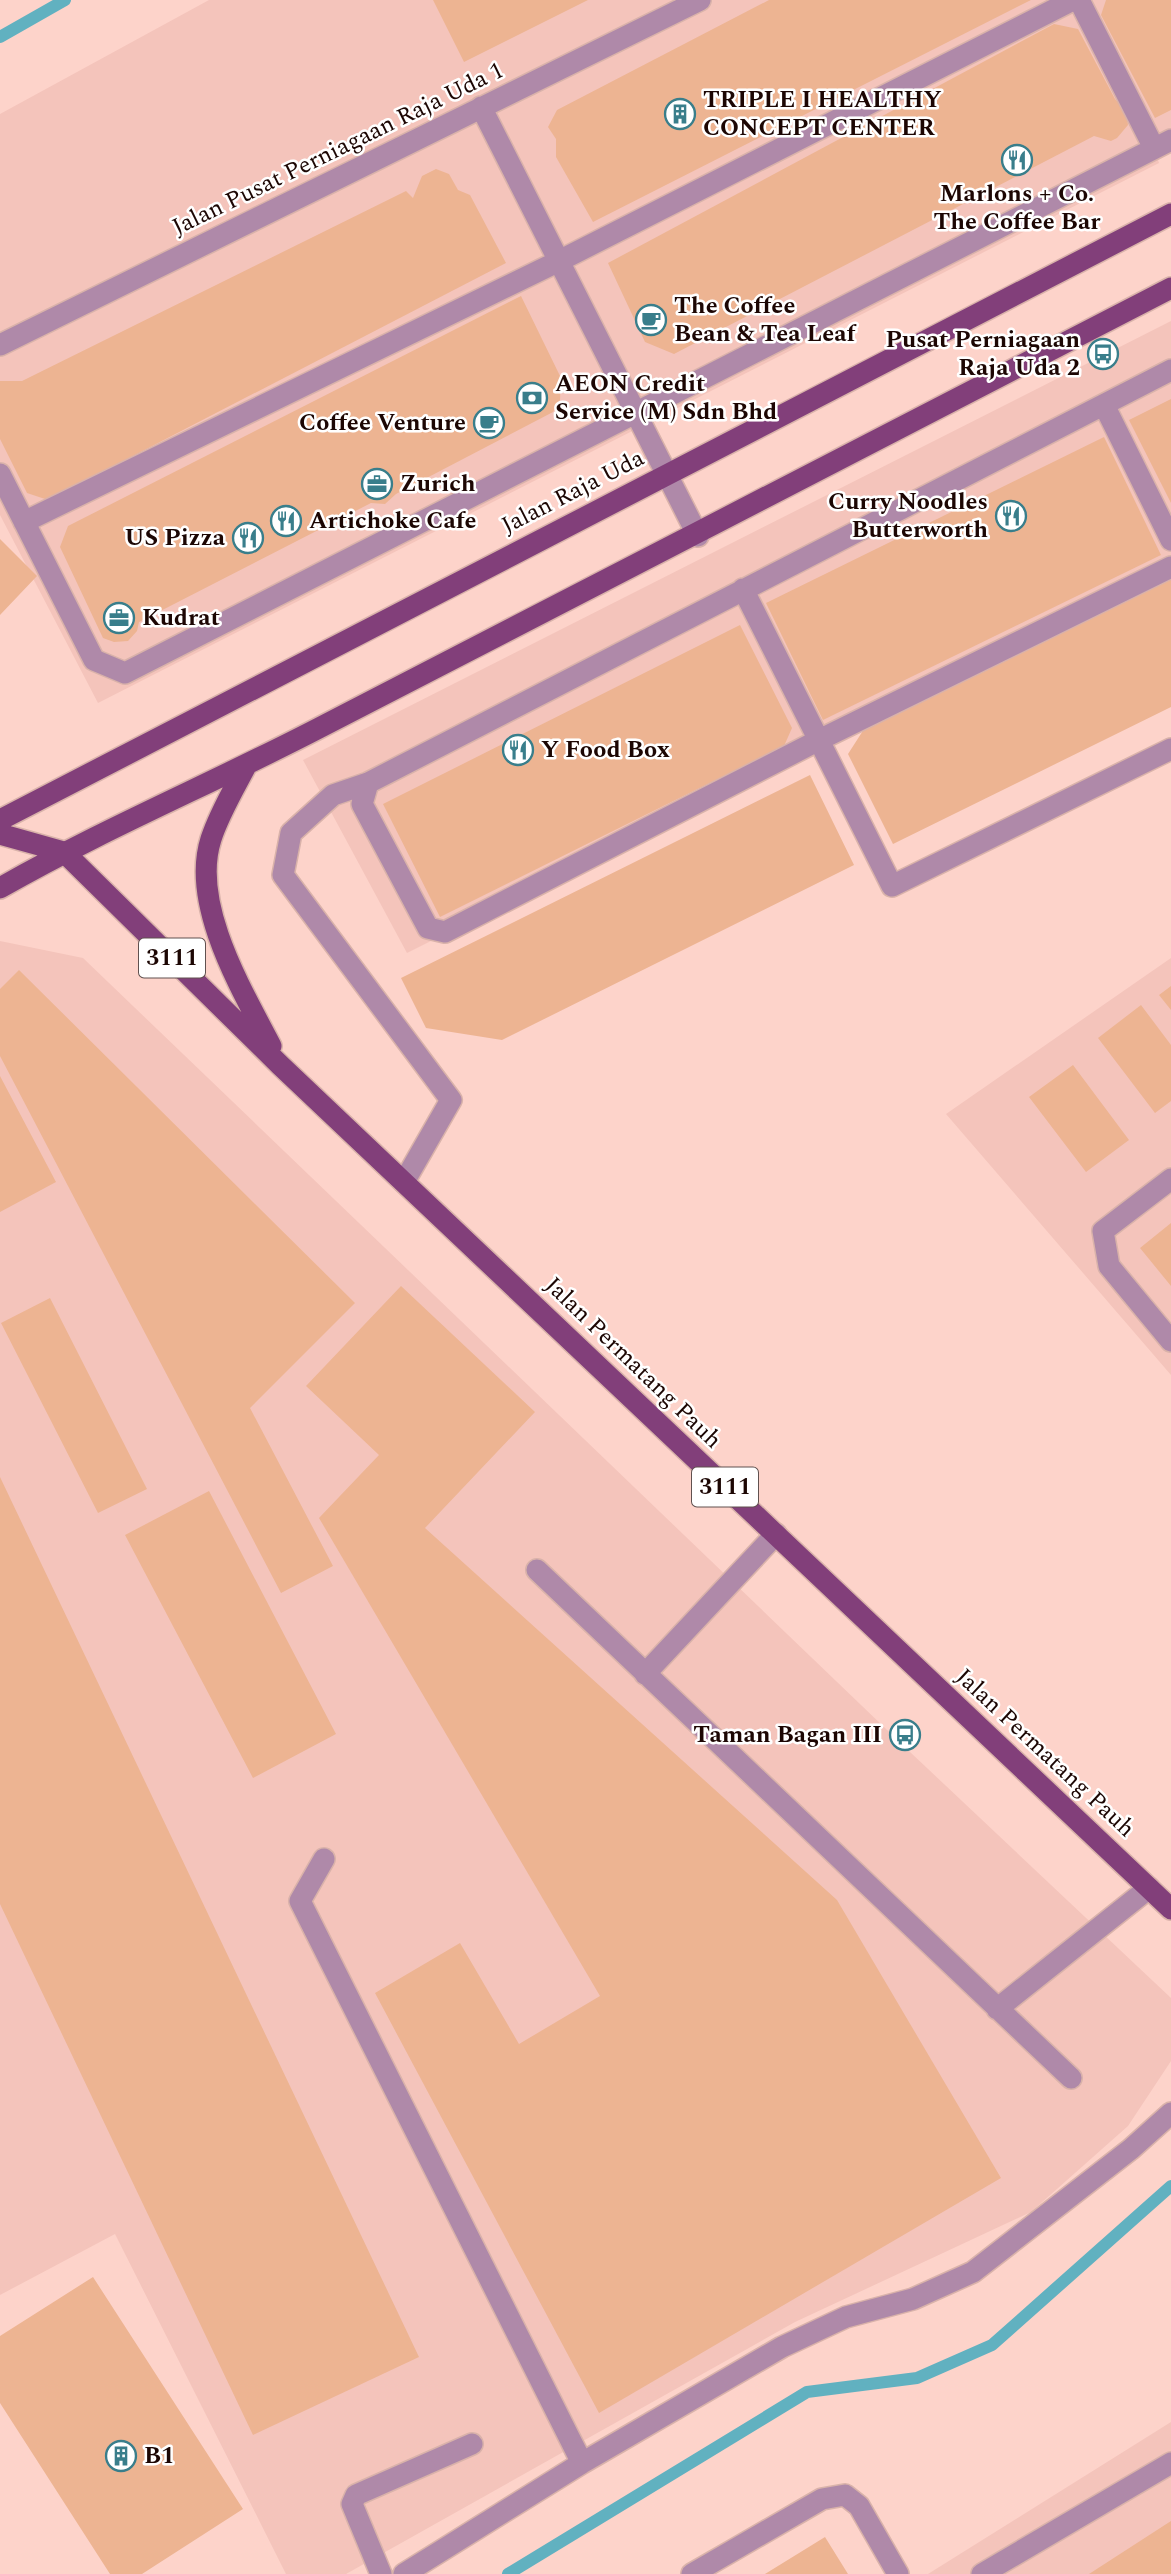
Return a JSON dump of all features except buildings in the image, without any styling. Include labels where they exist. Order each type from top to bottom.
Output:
[{"type":"main road","name":"Jalan Raja Uda","points":[[0,820],[1171,214]]},
{"type":"main road","points":[[0,888],[64,852],[246,766],[698,536],[1171,288]]},
{"type":"main road","points":[[246,766],[211,839],[205,872],[212,915],[236,979],[280,1065]]},
{"type":"main road","name":"3111","points":[[0,834],[64,852]]},
{"type":"main road","name":"Jalan Permatang Pauh","points":[[64,852],[280,1065],[1171,1909]]},
{"type":"street","name":"Jalan Pusat Perniagaan Raja Uda 1","points":[[0,345],[700,0]]},
{"type":"street","points":[[0,474],[24,522],[94,660],[125,673],[1162,144],[1076,0],[559,261],[24,522]]},
{"type":"street","points":[[481,107],[698,536]]},
{"type":"street","points":[[404,1182],[451,1100],[283,875],[291,833],[333,795],[368,783],[1171,370]]},
{"type":"street","points":[[1104,405],[1171,540]]},
{"type":"street","points":[[368,783],[362,804],[428,928],[445,932],[818,740],[1171,567]]},
{"type":"street","points":[[743,589],[892,886],[1171,750]]},
{"type":"street","points":[[1171,1179],[1103,1231],[1109,1266],[1171,1340]]},
{"type":"street","points":[[645,1674],[776,1534]]},
{"type":"street","points":[[537,1570],[1071,2078]]},
{"type":"street","points":[[324,1859],[300,1901],[582,2463]]},
{"type":"street","points":[[998,2009],[1149,1888]]},
{"type":"street","points":[[404,2574],[582,2463],[782,2347],[846,2318],[913,2299],[973,2272],[1131,2149],[1171,2113]]},
{"type":"street","points":[[381,2574],[352,2504],[356,2495],[472,2444]]},
{"type":"street","points":[[982,2574],[1171,2463]]},
{"type":"street","points":[[692,2574],[822,2499],[845,2495],[859,2506],[898,2574]]},
{"type":"shaded area","points":[[209,0],[1171,0],[1171,153],[1158,160],[1159,163],[98,703],[0,515],[0,114]]},
{"type":"shaded area","points":[[1171,321],[1171,571],[407,953],[303,760]]},
{"type":"shaded area","points":[[0,941],[83,958],[910,1752],[1171,1998],[1171,2061],[1128,2126],[1031,2212],[795,2322],[346,2574],[286,2574],[115,2234],[0,2295]]},
{"type":"shaded area","points":[[1171,958],[1171,1375],[946,1114]]},
{"type":"shaded area","points":[[1171,2422],[1171,2574],[928,2574]]},
{"type":"waterway","points":[[0,37],[65,0]]},
{"type":"waterway","points":[[508,2574],[807,2392],[917,2378],[992,2345],[1171,2186]]},
{"type":"place","name":"TRIPLE I HEALTHY CONCEPT CENTER","points":[[680,114]]},
{"type":"place","name":"Marlons + Co. The Coffee Bar","points":[[1017,160]]},
{"type":"place","name":"The Coffee Bean & Tea Leaf","points":[[651,320]]},
{"type":"place","name":"Pusat Perniagaan Raja Uda 2","points":[[1103,354]]},
{"type":"place","name":"AEON Credit Service (M) Sdn Bhd","points":[[532,398]]},
{"type":"place","name":"Coffee Venture","points":[[489,423]]},
{"type":"place","name":"Zurich","points":[[377,484]]},
{"type":"place","name":"Curry Noodles Butterworth","points":[[1011,516]]},
{"type":"place","name":"Artichoke Cafe","points":[[286,521]]},
{"type":"place","name":"US Pizza","points":[[248,538]]},
{"type":"place","name":"Kudrat","points":[[119,618]]},
{"type":"place","name":"Y Food Box","points":[[518,750]]},
{"type":"place","name":"Taman Bagan III","points":[[905,1735]]},
{"type":"place","name":"B1","points":[[121,2456]]}]
